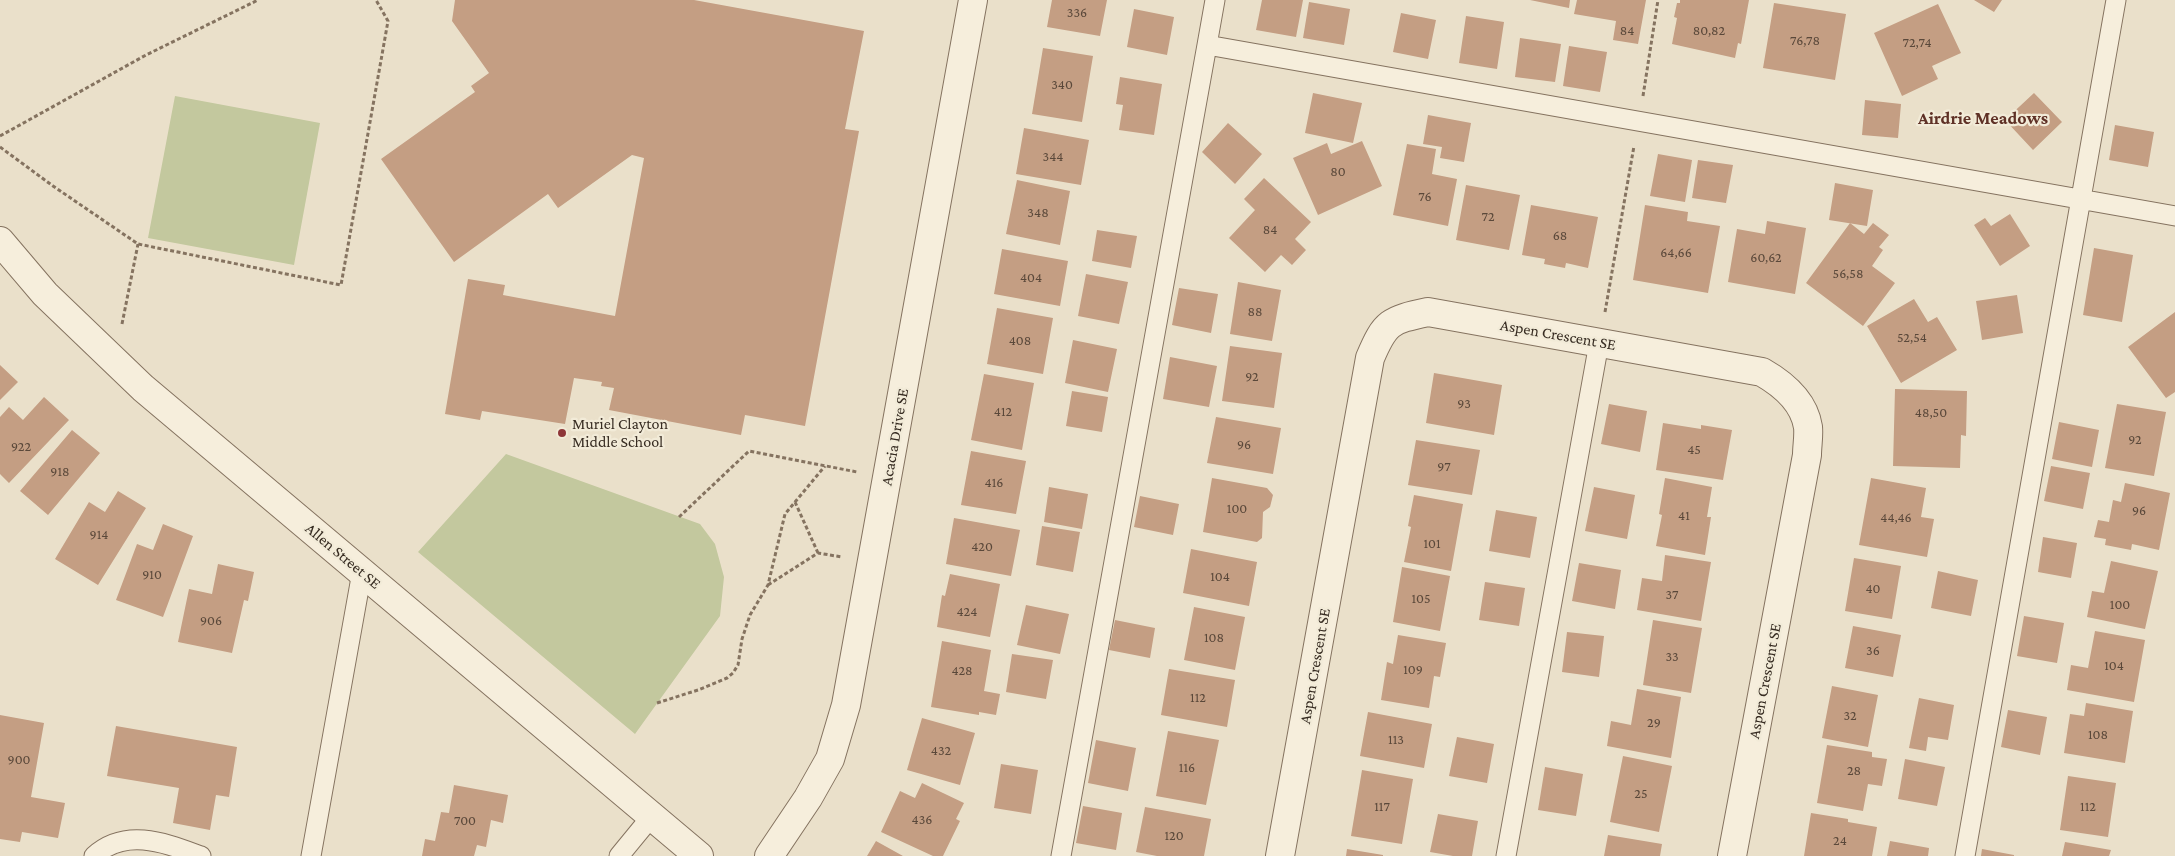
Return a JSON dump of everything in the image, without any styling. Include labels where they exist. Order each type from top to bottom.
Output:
[{"type":"street","name":"Acacia Drive SE","points":[[769,856],[808,798],[830,758],[846,704],[973,0]]},
{"type":"street","name":"Allen Street SE","points":[[0,241],[45,294],[143,388],[699,856]]},
{"type":"street","name":"Aspen Crescent SE","points":[[1280,856],[1370,358],[1386,326],[1406,317],[1428,312],[1762,372],[1782,384],[1800,406],[1808,427],[1807,455],[1732,856]]},
{"type":"lane","points":[[1061,856],[1215,0]]},
{"type":"lane","points":[[1965,856],[2116,0]]},
{"type":"lane","points":[[1208,45],[2175,216]]},
{"type":"lane","points":[[1506,856],[1599,342]]},
{"type":"lane","points":[[311,856],[362,572]]},
{"type":"lane","points":[[619,856],[651,817]]},
{"type":"lane","points":[[94,856],[117,842],[131,838],[201,856]]},
{"type":"path","points":[[0,136],[146,55],[258,0]]},
{"type":"path","points":[[0,146],[53,186],[138,244],[341,285],[388,21],[376,0]]},
{"type":"path","points":[[1599,342],[1658,0]]},
{"type":"path","points":[[114,360],[138,244]]},
{"type":"path","points":[[679,517],[749,451],[887,478]]},
{"type":"path","points":[[657,703],[698,690],[727,678],[738,666],[742,639],[750,614],[768,585],[782,519],[825,466]]},
{"type":"path","points":[[795,502],[818,553]]},
{"type":"path","points":[[768,585],[818,553],[872,561]]},
{"type":"green space","points":[[175,96],[320,123],[294,265],[148,238]]},
{"type":"green space","points":[[506,454],[700,524],[715,544],[724,577],[720,616],[635,734],[418,552]]},
{"type":"building","points":[[455,0],[694,0],[864,31],[845,129],[859,131],[805,426],[745,415],[741,435],[609,410],[614,388],[601,386],[602,382],[574,378],[565,424],[482,411],[480,420],[445,414],[468,279],[505,285],[503,295],[615,316],[644,158],[632,155],[558,208],[548,194],[454,262],[381,159],[475,92],[471,86],[489,73],[452,21]]},
{"type":"building","points":[[1052,0],[1107,0],[1100,36],[1047,27]]},
{"type":"building","points":[[1262,0],[1303,0],[1296,37],[1256,30]]},
{"type":"building","points":[[1530,0],[1570,0],[1569,8]]},
{"type":"building","points":[[1577,0],[1646,0],[1638,44],[1613,40],[1616,21],[1574,14]]},
{"type":"building","points":[[1680,0],[1749,0],[1741,44],[1738,43],[1735,58],[1672,44],[1677,18],[1674,17],[1677,3],[1680,3]]},
{"type":"building","points":[[1974,0],[2002,0],[1994,12]]},
{"type":"building","points":[[1309,2],[1350,9],[1344,45],[1303,38]]},
{"type":"building","points":[[1774,3],[1846,14],[1835,80],[1763,68]]},
{"type":"building","points":[[1938,4],[1961,53],[1932,66],[1938,79],[1902,96],[1874,33]]},
{"type":"building","points":[[1134,9],[1174,17],[1167,55],[1127,47]]},
{"type":"building","points":[[1401,13],[1436,20],[1428,59],[1393,52]]},
{"type":"building","points":[[1466,16],[1504,22],[1497,69],[1459,63]]},
{"type":"building","points":[[1520,38],[1561,44],[1555,82],[1515,77]]},
{"type":"building","points":[[1569,46],[1607,52],[1600,92],[1563,86]]},
{"type":"building","points":[[1043,48],[1093,56],[1082,122],[1032,114]]},
{"type":"building","points":[[1120,77],[1162,84],[1154,135],[1119,130],[1123,105],[1116,104]]},
{"type":"building","points":[[1313,93],[1362,103],[1353,143],[1305,133]]},
{"type":"building","points":[[2034,93],[2062,122],[2033,150],[2005,120]]},
{"type":"building","points":[[1865,100],[1901,104],[1898,138],[1862,135]]},
{"type":"building","points":[[1428,115],[1471,123],[1464,162],[1440,158],[1442,147],[1423,144]]},
{"type":"building","points":[[1228,123],[1262,154],[1235,184],[1202,152]]},
{"type":"building","points":[[2115,125],[2154,132],[2148,167],[2109,160]]},
{"type":"building","points":[[1024,128],[1089,140],[1081,185],[1016,174]]},
{"type":"building","points":[[1362,141],[1382,186],[1318,215],[1293,158],[1327,143],[1331,154]]},
{"type":"building","points":[[1407,144],[1436,149],[1432,174],[1457,179],[1448,226],[1393,215]]},
{"type":"building","points":[[1658,154],[1692,160],[1685,202],[1650,196]]},
{"type":"building","points":[[1698,160],[1733,165],[1726,203],[1692,198]]},
{"type":"building","points":[[1264,178],[1311,222],[1295,239],[1306,250],[1292,265],[1281,255],[1265,272],[1229,238],[1255,210],[1244,199]]},
{"type":"building","points":[[1017,180],[1070,191],[1060,245],[1006,234]]},
{"type":"building","points":[[1835,183],[1873,190],[1867,226],[1829,220]]},
{"type":"building","points":[[1466,185],[1520,195],[1509,250],[1456,240]]},
{"type":"building","points":[[1531,205],[1598,217],[1588,268],[1566,263],[1565,268],[1544,264],[1545,259],[1522,255]]},
{"type":"building","points":[[1645,205],[1688,212],[1687,221],[1720,226],[1708,293],[1633,280]]},
{"type":"building","points":[[2010,214],[2030,246],[2000,266],[1974,225],[1985,218],[1991,226]]},
{"type":"building","points":[[1767,221],[1806,228],[1795,294],[1728,282],[1737,229],[1765,234]]},
{"type":"building","points":[[1850,223],[1864,234],[1873,223],[1889,235],[1879,247],[1883,250],[1872,266],[1895,283],[1863,326],[1806,283]]},
{"type":"building","points":[[1097,230],[1137,236],[1131,268],[1092,261]]},
{"type":"building","points":[[2094,248],[2133,255],[2122,322],[2083,315]]},
{"type":"building","points":[[1002,249],[1068,261],[1060,306],[994,294]]},
{"type":"building","points":[[1086,274],[1128,282],[1119,324],[1078,316]]},
{"type":"building","points":[[1238,282],[1281,290],[1272,341],[1230,334]]},
{"type":"building","points":[[1179,288],[1218,294],[1211,333],[1172,325]]},
{"type":"building","points":[[2017,295],[2023,333],[1982,340],[1976,301]]},
{"type":"building","points":[[1914,299],[1928,322],[1937,317],[1957,350],[1901,383],[1867,326]]},
{"type":"building","points":[[997,308],[1053,318],[1043,374],[987,364]]},
{"type":"building","points":[[2175,312],[2175,392],[2166,398],[2128,347]]},
{"type":"building","points":[[1073,340],[1117,349],[1108,392],[1065,383]]},
{"type":"building","points":[[1230,346],[1282,353],[1274,408],[1222,401]]},
{"type":"building","points":[[1170,357],[1217,366],[1209,407],[1163,399]]},
{"type":"building","points":[[0,365],[18,382],[0,400]]},
{"type":"building","points":[[1434,373],[1502,385],[1494,435],[1426,423]]},
{"type":"building","points":[[984,374],[1034,383],[1022,450],[971,440]]},
{"type":"building","points":[[1895,389],[1967,391],[1966,436],[1961,435],[1960,468],[1893,466]]},
{"type":"building","points":[[1072,391],[1108,397],[1102,432],[1066,426]]},
{"type":"building","points":[[44,397],[69,420],[9,483],[0,474],[0,417],[9,407],[23,420]]},
{"type":"building","points":[[1609,404],[1647,411],[1640,452],[1601,444]]},
{"type":"building","points":[[2117,404],[2166,412],[2154,476],[2105,468]]},
{"type":"building","points":[[1216,417],[1281,428],[1273,474],[1207,463]]},
{"type":"building","points":[[2059,422],[2099,430],[2092,467],[2052,459]]},
{"type":"building","points":[[1663,423],[1701,429],[1701,425],[1732,430],[1723,480],[1656,470]]},
{"type":"building","points":[[72,430],[100,453],[48,515],[20,491]]},
{"type":"building","points":[[1416,440],[1480,450],[1472,495],[1408,485]]},
{"type":"building","points":[[971,451],[1026,461],[1016,514],[961,505]]},
{"type":"building","points":[[2051,466],[2090,473],[2083,509],[2044,501]]},
{"type":"building","points":[[1212,478],[1267,488],[1273,495],[1270,507],[1263,512],[1262,538],[1257,542],[1203,532]]},
{"type":"building","points":[[1665,478],[1712,487],[1707,517],[1711,517],[1705,555],[1656,546],[1662,515],[1659,514]]},
{"type":"building","points":[[1871,478],[1926,488],[1921,517],[1934,519],[1927,557],[1859,545]]},
{"type":"building","points":[[2125,483],[2170,493],[2159,550],[2132,544],[2131,550],[2105,545],[2106,539],[2094,537],[2098,520],[2109,522],[2113,500],[2121,502]]},
{"type":"building","points":[[1049,487],[1088,494],[1082,529],[1044,522]]},
{"type":"building","points":[[1594,487],[1635,495],[1627,539],[1585,531]]},
{"type":"building","points":[[118,491],[146,508],[98,585],[55,559],[89,502],[105,512]]},
{"type":"building","points":[[1414,495],[1463,504],[1451,571],[1404,562],[1411,527],[1408,526]]},
{"type":"building","points":[[1140,496],[1179,504],[1173,535],[1134,527]]},
{"type":"building","points":[[1496,510],[1537,517],[1530,558],[1489,551]]},
{"type":"building","points":[[954,518],[1020,530],[1011,576],[946,564]]},
{"type":"building","points":[[163,524],[193,536],[163,617],[116,600],[137,544],[153,550]]},
{"type":"building","points":[[1042,526],[1080,532],[1073,572],[1036,565]]},
{"type":"building","points":[[2043,537],[2077,543],[2071,578],[2038,572]]},
{"type":"building","points":[[1191,549],[1257,562],[1249,606],[1183,593]]},
{"type":"building","points":[[1665,555],[1711,562],[1701,621],[1637,610],[1642,578],[1662,581]]},
{"type":"building","points":[[1854,558],[1901,566],[1892,619],[1845,611]]},
{"type":"building","points":[[2111,561],[2158,571],[2145,629],[2087,617],[2092,591],[2104,593]]},
{"type":"building","points":[[1579,563],[1621,570],[1615,609],[1572,601]]},
{"type":"building","points":[[218,564],[254,572],[248,601],[244,600],[232,653],[178,642],[189,589],[212,594]]},
{"type":"building","points":[[1402,567],[1450,576],[1440,631],[1393,622]]},
{"type":"building","points":[[1938,571],[1978,580],[1971,616],[1931,608]]},
{"type":"building","points":[[950,574],[1000,584],[990,637],[937,627],[942,595],[945,596]]},
{"type":"building","points":[[1485,582],[1525,588],[1519,626],[1479,620]]},
{"type":"building","points":[[1026,605],[1069,614],[1060,654],[1017,645]]},
{"type":"building","points":[[1194,607],[1245,617],[1235,670],[1184,660]]},
{"type":"building","points":[[2024,616],[2064,623],[2057,663],[2017,656]]},
{"type":"building","points":[[1115,620],[1155,628],[1150,658],[1109,650]]},
{"type":"building","points":[[1653,620],[1702,628],[1691,693],[1643,685]]},
{"type":"building","points":[[1853,626],[1901,635],[1893,677],[1845,668]]},
{"type":"building","points":[[2095,631],[2145,640],[2134,702],[2067,690],[2071,665],[2088,668]]},
{"type":"building","points":[[1567,632],[1604,636],[1599,677],[1562,672]]},
{"type":"building","points":[[1398,635],[1446,643],[1440,677],[1434,676],[1429,708],[1381,700],[1387,662],[1393,664]]},
{"type":"building","points":[[942,641],[991,650],[984,691],[1000,694],[996,715],[979,712],[979,715],[931,707]]},
{"type":"building","points":[[1012,654],[1053,660],[1046,699],[1006,692]]},
{"type":"building","points":[[1169,669],[1235,680],[1227,727],[1161,715]]},
{"type":"building","points":[[1832,686],[1878,695],[1868,747],[1822,738]]},
{"type":"building","points":[[1637,689],[1681,697],[1671,758],[1607,746],[1611,721],[1631,725]]},
{"type":"building","points":[[1919,698],[1954,705],[1948,740],[1928,737],[1926,751],[1909,748]]},
{"type":"building","points":[[2086,703],[2133,711],[2125,763],[2064,753],[2070,714],[2084,716]]},
{"type":"building","points":[[2008,710],[2047,717],[2040,755],[2001,747]]},
{"type":"building","points":[[1368,712],[1432,724],[1424,768],[1360,756]]},
{"type":"building","points":[[0,715],[44,723],[31,797],[65,803],[58,838],[22,832],[20,842],[0,839]]},
{"type":"building","points":[[922,718],[975,733],[960,785],[907,770]]},
{"type":"building","points":[[116,726],[237,747],[229,797],[216,795],[210,830],[173,823],[179,788],[107,776]]},
{"type":"building","points":[[1168,731],[1219,740],[1206,805],[1156,796]]},
{"type":"building","points":[[1457,737],[1494,744],[1487,783],[1449,776]]},
{"type":"building","points":[[1096,740],[1136,748],[1128,791],[1088,783]]},
{"type":"building","points":[[1827,745],[1872,752],[1872,757],[1887,759],[1882,786],[1868,784],[1863,811],[1817,803]]},
{"type":"building","points":[[1623,756],[1672,766],[1659,832],[1610,822]]},
{"type":"building","points":[[1905,759],[1945,767],[1937,806],[1898,799]]},
{"type":"building","points":[[1001,764],[1038,770],[1031,814],[994,808]]},
{"type":"building","points":[[1545,767],[1583,774],[1576,816],[1538,810]]},
{"type":"building","points":[[1362,770],[1413,779],[1402,844],[1351,836]]},
{"type":"building","points":[[2068,776],[2116,783],[2108,837],[2060,830]]},
{"type":"building","points":[[922,783],[964,803],[956,819],[960,821],[943,856],[933,856],[881,832],[900,791],[915,798]]},
{"type":"building","points":[[454,785],[508,795],[503,823],[491,820],[486,847],[477,845],[474,856],[422,856],[425,839],[435,841],[441,812],[449,813]]},
{"type":"building","points":[[1083,806],[1122,813],[1116,850],[1076,843]]},
{"type":"building","points":[[1145,807],[1211,819],[1204,856],[1157,856],[1136,852]]},
{"type":"building","points":[[1811,813],[1848,819],[1848,822],[1877,827],[1872,856],[1804,856]]},
{"type":"building","points":[[1438,814],[1478,821],[1472,856],[1453,856],[1430,852]]},
{"type":"building","points":[[1608,835],[1662,844],[1660,856],[1604,856]]},
{"type":"building","points":[[876,841],[903,856],[867,856]]},
{"type":"building","points":[[1890,841],[1929,848],[1928,856],[1887,856]]},
{"type":"building","points":[[2065,842],[2111,850],[2109,856],[2062,856]]},
{"type":"building","points":[[1347,849],[1383,855],[1383,856],[1346,856]]},
{"type":"building","points":[[1982,849],[2014,855],[2014,856],[1981,856]]},
{"type":"place","name":"Muriel Clayton Middle School","points":[[562,433]]},
{"type":"district","name":"Airdrie Meadows","points":[[1983,118]]}]
